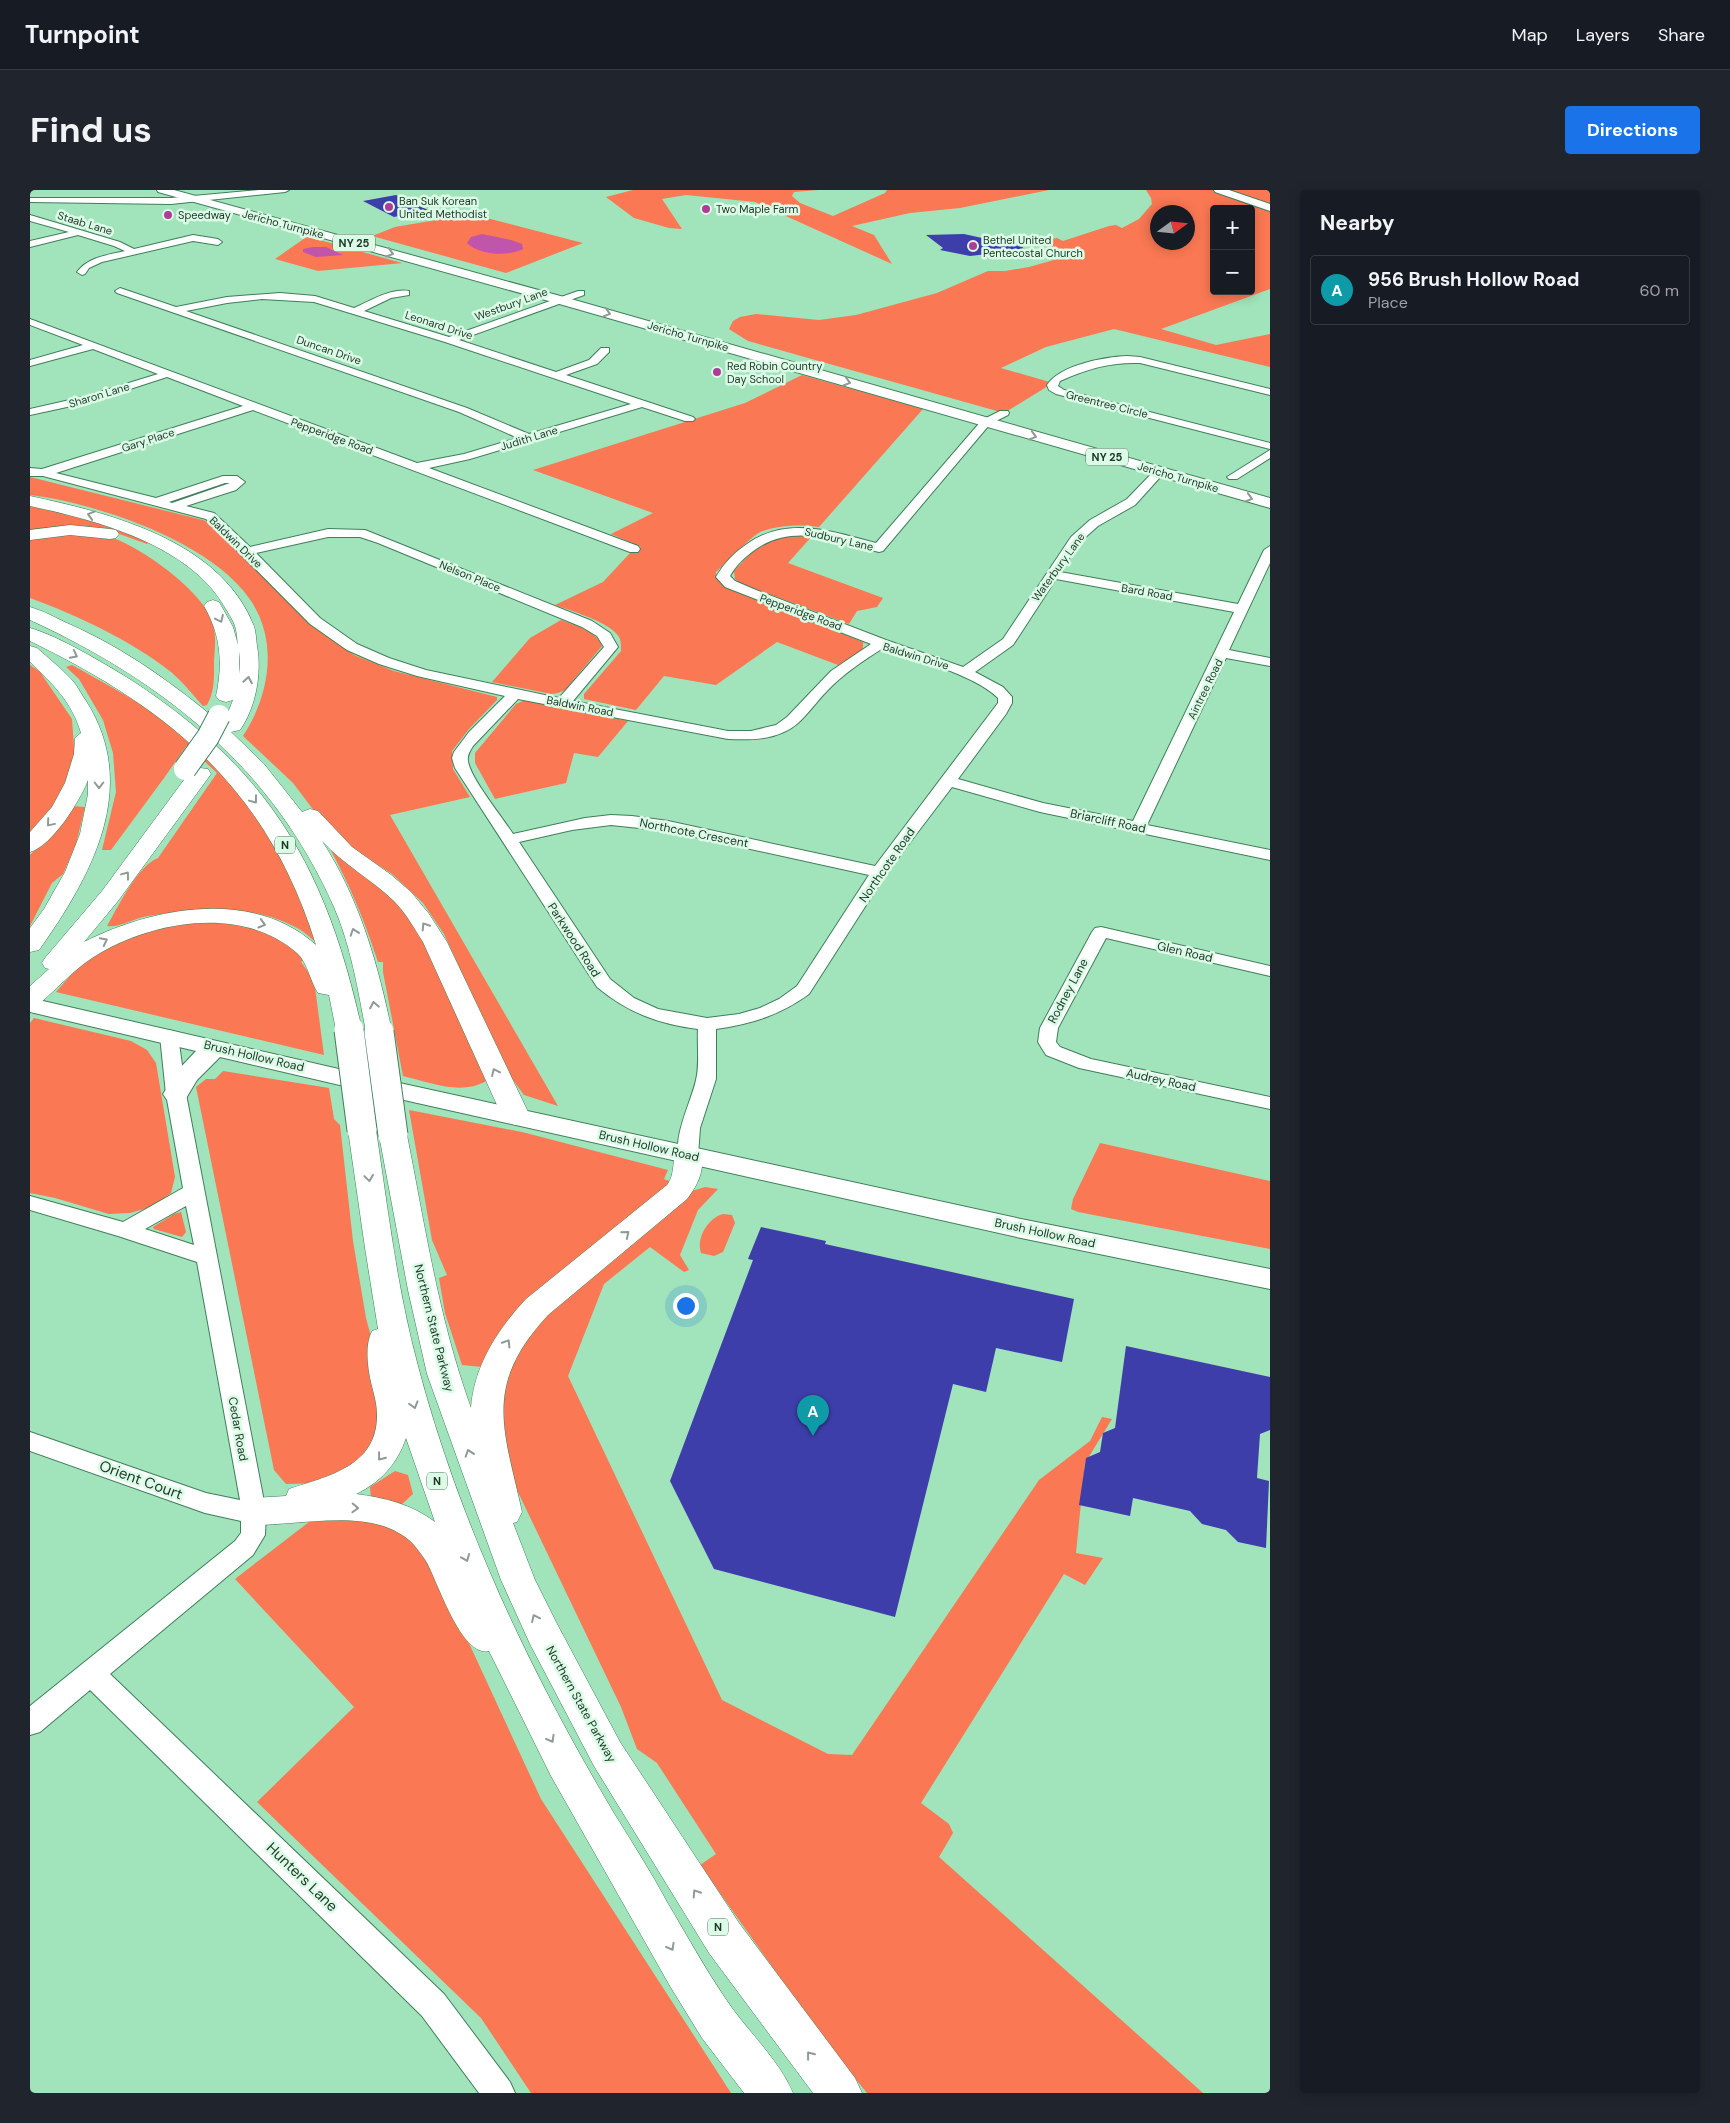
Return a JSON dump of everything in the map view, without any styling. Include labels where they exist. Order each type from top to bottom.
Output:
[{"type":"highway","points":[[30,501],[79,512],[137,532],[186,557],[219,586],[233,604],[242,622],[249,650],[248,679],[242,704],[226,721],[110,896],[49,966],[30,993]]},
{"type":"highway","points":[[30,535],[79,530],[115,535],[160,556],[194,582],[219,616],[229,644],[231,661],[226,721]]},
{"type":"highway","name":"Northern State Parkway","points":[[34,619],[94,643],[156,681],[218,732],[269,782],[306,831],[346,908],[368,978],[379,1032],[393,1136],[423,1290],[443,1374],[472,1461],[518,1580],[547,1641],[612,1762],[724,1938],[798,2040],[840,2093]]},
{"type":"highway","name":"Northern State Parkway","points":[[34,619],[109,674],[161,708],[207,746],[245,788],[279,836],[309,892],[332,956],[349,1030],[380,1255],[399,1350],[433,1472],[474,1579],[528,1696],[700,1998],[771,2093]]},
{"type":"highway","points":[[30,652],[60,679],[84,714],[94,740],[100,783],[96,818],[86,850],[72,882],[50,919],[30,944]]},
{"type":"highway","points":[[30,844],[54,818],[76,785],[83,765],[85,742],[84,714]]},
{"type":"highway","points":[[269,782],[301,805],[334,843],[393,888],[421,919],[435,942],[516,1116]]},
{"type":"highway","points":[[30,999],[49,966],[82,955],[104,941],[149,924],[190,917],[218,917],[245,920],[275,928],[305,947],[316,962],[321,977],[349,1030]]},
{"type":"highway","points":[[518,1580],[488,1438],[489,1388],[499,1358],[515,1332],[537,1307],[683,1186],[688,1175],[688,1155]]},
{"type":"highway","points":[[254,1512],[317,1495],[349,1483],[363,1475],[385,1451],[394,1427],[393,1412],[384,1372],[380,1255]]},
{"type":"highway","points":[[254,1512],[368,1508],[384,1511],[415,1525],[429,1536],[438,1549],[458,1595],[528,1696]]},
{"type":"main road","name":"Jericho Turnpike","points":[[162,190],[254,198],[581,293],[1270,488]]},
{"type":"main road","points":[[1218,190],[1270,208]]},
{"type":"main road","name":"Jericho Turnpike","points":[[195,194],[1270,503]]},
{"type":"main road","name":"Brush Hollow Road","points":[[30,1005],[404,1092],[688,1155],[1142,1255],[1270,1279]]},
{"type":"main road","points":[[176,1094],[188,1074],[215,1047]]},
{"type":"street","points":[[122,200],[143,196],[150,190]]},
{"type":"street","points":[[254,198],[285,190]]},
{"type":"street","points":[[30,200],[171,201],[195,194]]},
{"type":"street","name":"Staab Lane","points":[[30,218],[117,244],[133,252]]},
{"type":"street","points":[[30,244],[79,232]]},
{"type":"street","points":[[82,272],[90,264],[193,238],[203,238],[218,242]]},
{"type":"street","name":"Duncan Drive","points":[[120,291],[463,410],[528,438]]},
{"type":"street","points":[[355,311],[390,296],[406,293]]},
{"type":"street","name":"Westbury Lane","points":[[449,340],[581,293]]},
{"type":"street","name":"Leonard Drive","points":[[176,310],[236,298],[294,297],[315,299],[449,340],[689,419]]},
{"type":"street","name":"Pepperidge Road","points":[[30,322],[634,549]]},
{"type":"street","points":[[30,363],[92,346]]},
{"type":"street","points":[[556,376],[593,362],[604,350]]},
{"type":"street","name":"Greentree Circle","points":[[1270,392],[1140,360],[1126,359],[1098,361],[1056,379],[1052,385],[1053,388],[1060,392],[1270,446]]},
{"type":"street","name":"Sharon Lane","points":[[30,412],[86,400],[167,374]]},
{"type":"street","name":"Judith Lane","points":[[416,467],[466,457],[641,404]]},
{"type":"street","name":"Gary Place","points":[[43,473],[253,406]]},
{"type":"street","name":"Sudbury Lane","points":[[722,577],[727,568],[755,543],[768,535],[778,532],[792,530],[814,531],[879,548],[986,422],[1004,413]]},
{"type":"street","points":[[1233,477],[1270,453]]},
{"type":"street","name":"Baldwin Drive","points":[[30,472],[43,473],[210,516],[315,621],[352,647],[384,661]]},
{"type":"street","name":"Waterbury Lane","points":[[965,672],[1008,642],[1075,540],[1086,529],[1131,502],[1159,472]]},
{"type":"street","points":[[157,502],[223,480],[233,479],[239,482],[232,487],[174,506]]},
{"type":"street","name":"Nelson Place","points":[[247,551],[328,532],[361,533],[587,624],[604,634],[608,638],[611,647],[564,702]]},
{"type":"street","name":"Aintree Road","points":[[1138,828],[1242,609],[1265,572],[1270,550]]},
{"type":"street","name":"Bard Road","points":[[1053,575],[1242,609]]},
{"type":"street","name":"Pepperidge Road","points":[[722,577],[730,584],[751,593],[881,643]]},
{"type":"street","name":"Baldwin Drive","points":[[778,730],[788,725],[836,674],[881,643],[965,672]]},
{"type":"street","points":[[1222,653],[1270,662]]},
{"type":"street","name":"Baldwin Road","points":[[384,661],[422,674],[514,694],[564,702],[728,735],[750,736],[778,730]]},
{"type":"street","name":"Northcote Road","points":[[707,1024],[740,1020],[767,1012],[785,1003],[803,990],[879,872],[1001,711],[1005,703],[1005,697],[998,690],[965,672]]},
{"type":"street","name":"Parkwood Road","points":[[514,694],[470,740],[462,751],[460,758],[464,773],[603,983],[636,1008],[669,1020],[707,1024]]},
{"type":"street","name":"Briarcliff Road","points":[[948,781],[1040,807],[1270,855]]},
{"type":"street","name":"Northcote Crescent","points":[[509,840],[579,824],[610,820],[636,821],[668,826],[879,872]]},
{"type":"street","name":"Glen Road","points":[[1101,932],[1270,971]]},
{"type":"street","name":"Rodney Lane","points":[[1053,1052],[1047,1042],[1049,1028],[1101,932]]},
{"type":"street","points":[[688,1155],[690,1128],[706,1079],[707,1024]]},
{"type":"street","name":"Cedar Road","points":[[30,1723],[244,1548],[253,1535],[254,1512],[176,1094],[169,1036]]},
{"type":"street","name":"Audrey Road","points":[[1053,1052],[1086,1064],[1270,1102]]},
{"type":"street","points":[[125,1230],[169,1208],[194,1191]]},
{"type":"street","points":[[30,1203],[125,1230],[206,1257]]},
{"type":"street","name":"Orient Court","points":[[30,1441],[205,1503],[227,1509],[254,1512]]},
{"type":"street","name":"Hunters Lane","points":[[91,1674],[433,2005],[499,2093]]},
{"type":"shaded area","points":[[633,190],[818,190],[794,192],[792,196],[800,203],[833,216],[885,193],[887,190],[1049,190],[960,208],[910,213],[852,226],[874,235],[892,264],[755,202],[686,195],[662,199],[682,229],[669,228],[634,218],[606,197]]},
{"type":"shaded area","points":[[1146,190],[1219,190],[1270,208],[1270,289],[1255,295],[1255,205],[1210,205],[1210,295],[1254,295],[1161,329],[1216,345],[1270,334],[1270,367],[1114,329],[1046,347],[1001,368],[1053,383],[1004,413],[748,341],[729,329],[733,321],[740,317],[756,314],[819,320],[856,315],[937,293],[988,271],[1005,271],[1029,267],[1068,256],[1074,253],[1045,244],[1043,241],[1057,238],[1063,241],[1109,226],[1116,225],[1122,228],[1139,219],[1150,206],[1150,250],[1195,250],[1195,205],[1152,204]]},
{"type":"shaded area","points":[[1227,190],[1270,190],[1270,205]]},
{"type":"shaded area","points":[[471,214],[583,243],[506,273],[372,236],[395,227]]},
{"type":"shaded area","points":[[482,234],[522,244],[523,249],[516,252],[494,254],[479,250],[467,243],[471,237]]},
{"type":"shaded area","points":[[309,237],[403,263],[318,271],[275,259]]},
{"type":"shaded area","points":[[326,247],[343,255],[316,257],[303,252],[303,249]]},
{"type":"shaded area","points":[[802,375],[923,409],[819,527],[787,526],[763,531],[746,543],[716,572],[716,578],[725,586],[863,642],[863,650],[838,665],[777,642],[716,685],[664,676],[636,710],[584,699],[584,694],[621,651],[620,639],[616,633],[601,623],[555,605],[603,582],[631,552],[641,547],[611,534],[653,513],[533,470],[745,403]]},
{"type":"shaded area","points":[[30,477],[203,520],[217,526],[316,627],[354,655],[394,671],[497,697],[497,700],[469,729],[452,751],[453,769],[470,797],[390,815],[558,1106],[524,1095],[507,1072],[444,934],[423,903],[392,874],[356,851],[335,832],[312,808],[293,783],[243,736],[260,703],[267,667],[265,632],[249,598],[231,578],[207,559],[180,542],[118,516],[57,499],[30,495]]},
{"type":"shaded area","points":[[30,505],[110,526],[148,542],[147,544],[111,531],[30,533]]},
{"type":"shaded area","points":[[67,533],[97,535],[113,538],[125,543],[168,570],[203,605],[214,627],[215,638],[213,683],[207,705],[203,706],[171,672],[139,649],[85,621],[30,598],[30,540]]},
{"type":"shaded area","points":[[782,534],[813,535],[788,563],[883,598],[877,607],[857,611],[849,624],[742,584],[735,579],[734,571],[755,549]]},
{"type":"shaded area","points":[[561,620],[590,632],[602,646],[565,690],[551,694],[492,682],[530,638]]},
{"type":"shaded area","points":[[30,665],[40,672],[72,719],[75,761],[53,808],[30,834]]},
{"type":"shaded area","points":[[72,665],[156,714],[182,734],[232,785],[262,823],[287,864],[320,946],[302,931],[281,921],[244,911],[225,909],[167,913],[143,917],[117,926],[107,926],[136,878],[143,869],[158,858],[217,773],[187,745],[111,850],[102,850],[116,792],[113,753],[103,720],[79,679],[66,667]]},
{"type":"shaded area","points":[[523,701],[628,721],[598,757],[574,753],[566,783],[495,799],[475,763],[475,753],[516,704]]},
{"type":"shaded area","points":[[72,806],[85,807],[76,844],[63,874],[52,883],[30,926],[30,855],[60,823]]},
{"type":"shaded area","points":[[333,846],[408,913],[421,933],[486,1071],[486,1081],[476,1085],[456,1088],[403,1076],[383,972],[383,962],[378,962],[368,932],[344,875],[329,847]]},
{"type":"shaded area","points":[[187,921],[232,921],[277,935],[307,957],[301,962],[314,980],[324,1055],[56,992],[84,962],[105,947],[139,933]]},
{"type":"shaded area","points":[[34,1018],[131,1041],[147,1050],[156,1063],[175,1177],[171,1193],[151,1207],[130,1213],[109,1214],[55,1198],[30,1193],[30,1023]]},
{"type":"shaded area","points":[[223,1071],[329,1088],[334,1119],[340,1125],[353,1241],[366,1318],[387,1397],[375,1449],[351,1472],[320,1483],[286,1484],[274,1470],[196,1087],[206,1079],[215,1079]]},
{"type":"shaded area","points":[[409,1110],[522,1132],[668,1170],[664,1179],[672,1182],[482,1367],[462,1365],[445,1313],[439,1278],[447,1275],[432,1240]]},
{"type":"shaded area","points":[[1100,1143],[1270,1181],[1270,1249],[1078,1212],[1071,1209],[1073,1199]]},
{"type":"shaded area","points":[[705,1187],[718,1189],[698,1210],[680,1255],[689,1270],[684,1272],[650,1247],[604,1284],[568,1376],[722,1700],[828,1754],[852,1755],[1039,1480],[1090,1441],[1102,1417],[1112,1419],[1085,1463],[1076,1553],[1103,1558],[1085,1585],[1064,1574],[921,1803],[949,1824],[953,1833],[939,1857],[1203,2093],[867,2093],[824,2040],[700,1865],[716,1854],[657,1763],[637,1749],[621,1707],[505,1465],[499,1413],[512,1359],[542,1318],[692,1191]]},
{"type":"shaded area","points":[[181,1212],[186,1232],[182,1237],[154,1229],[153,1227],[174,1214]]},
{"type":"shaded area","points":[[723,1214],[732,1215],[735,1223],[723,1252],[714,1256],[701,1253],[700,1241],[704,1229],[718,1216]]},
{"type":"shaded area","points":[[395,1471],[408,1475],[413,1494],[401,1505],[371,1500],[370,1487]]},
{"type":"shaded area","points":[[349,1513],[418,1533],[541,1799],[731,2093],[531,2093],[481,2018],[257,1802],[354,1707],[235,1579],[309,1522]]},
{"type":"building","points":[[396,195],[428,210],[394,217],[363,201]]},
{"type":"building","name":"Bethel United Pentecostal Church","points":[[964,234],[1023,247],[1022,250],[970,256],[940,250],[943,248],[926,235]]},
{"type":"building","points":[[761,1227],[826,1241],[825,1244],[1074,1299],[1062,1362],[996,1348],[986,1392],[953,1384],[895,1617],[714,1569],[670,1481],[753,1260],[748,1259]]},
{"type":"building","points":[[1126,1346],[1270,1377],[1270,1430],[1260,1434],[1257,1478],[1269,1481],[1266,1548],[1238,1542],[1226,1530],[1202,1524],[1190,1511],[1133,1498],[1130,1516],[1079,1505],[1086,1458],[1100,1452],[1103,1433],[1115,1428]]},
{"type":"place","name":"Ban Suk Korean United Methodist","points":[[389,207]]},
{"type":"place","name":"Two Maple Farm","points":[[706,209]]},
{"type":"place","name":"Speedway","points":[[168,215]]},
{"type":"place","name":"Bethel United Pentecostal Church","points":[[973,246]]},
{"type":"place","name":"Red Robin Country Day School","points":[[717,372]]},
{"type":"place","name":"956 Brush Hollow Road","points":[[813,1436]]}]
